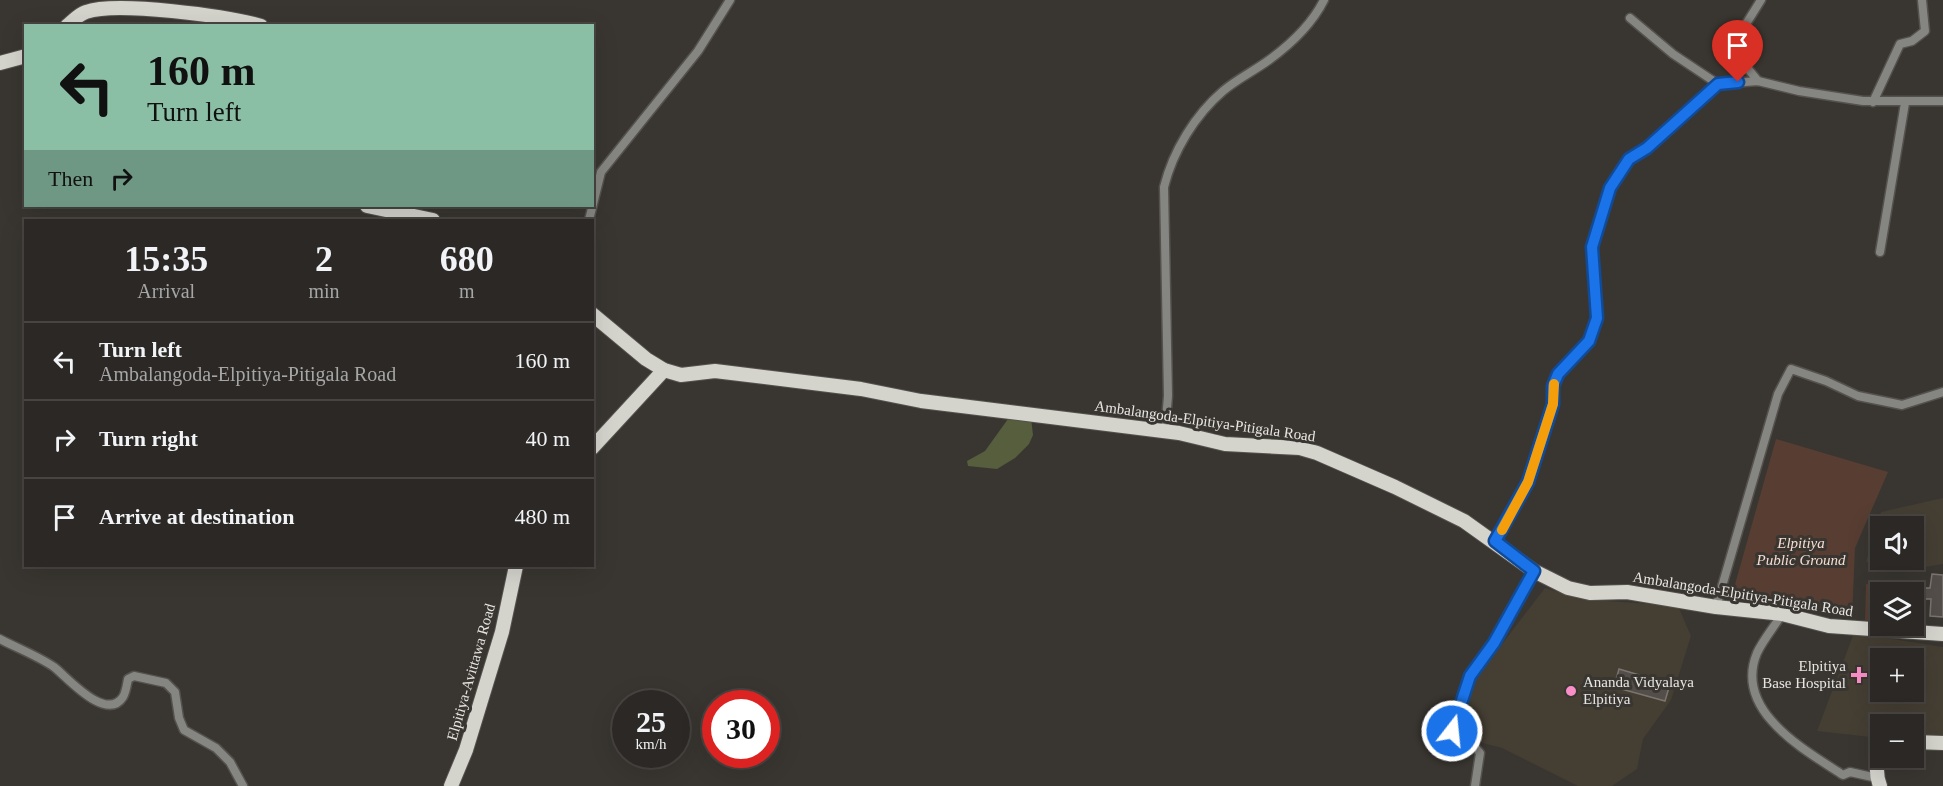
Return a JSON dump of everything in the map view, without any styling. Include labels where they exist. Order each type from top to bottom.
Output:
[{"type":"main road","points":[[70,24],[83,12],[96,9],[141,9],[211,16],[251,24]]},
{"type":"main road","points":[[0,63],[24,57]]},
{"type":"main road","points":[[372,207],[428,219]]},
{"type":"main road","name":"Ambalangoda-Elpitiya-Pitigala Road","points":[[594,316],[646,359],[664,370],[681,375],[715,371],[861,389],[933,403],[1063,420],[1096,421],[1179,433],[1225,444],[1300,448],[1317,453],[1395,487],[1464,521],[1534,571],[1579,591],[1627,592],[1716,607],[1782,614],[1829,626],[1943,634]]},
{"type":"main road","points":[[594,446],[664,370]]},
{"type":"main road","name":"Elpitiya-Avittawa Road","points":[[451,786],[466,750],[502,632],[516,567]]},
{"type":"main road","points":[[1924,742],[1943,743]]},
{"type":"street","points":[[594,200],[601,172],[698,51],[730,0]]},
{"type":"street","points":[[1165,432],[1168,396],[1164,187],[1169,165],[1200,115],[1224,90],[1271,59],[1306,28],[1314,20],[1324,0]]},
{"type":"street","points":[[1758,81],[1731,48],[1761,0]]},
{"type":"street","points":[[1873,102],[1900,44],[1912,41],[1925,31],[1925,16],[1920,3],[1922,0]]},
{"type":"street","points":[[1630,18],[1673,54],[1718,84]]},
{"type":"street","points":[[1495,541],[1528,482],[1553,404],[1553,386],[1558,374],[1589,341],[1597,318],[1592,247],[1610,188],[1629,159],[1647,148],[1718,84],[1758,81],[1799,91],[1873,102],[1943,102]]},
{"type":"street","points":[[1880,252],[1905,103]]},
{"type":"street","points":[[1716,607],[1778,394],[1791,369],[1826,381],[1858,396],[1902,405],[1926,400],[1943,392]]},
{"type":"street","points":[[1475,786],[1480,753],[1474,746],[1456,740],[1452,731],[1455,717],[1470,676],[1494,643],[1534,571]]},
{"type":"street","points":[[1782,614],[1757,654],[1753,680],[1757,703],[1786,737],[1843,775],[1850,772],[1879,782]]},
{"type":"street","points":[[0,639],[53,667],[87,698],[106,703],[117,702],[123,697],[128,679],[134,676],[166,683],[175,692],[179,718],[184,730],[216,748],[230,762],[243,786]]},
{"type":"shaded area","points":[[1018,415],[1031,418],[1033,435],[1029,444],[1015,458],[997,469],[968,466],[967,461],[985,451],[1008,419]]},
{"type":"shaded area","points":[[1943,498],[1943,564],[1924,567],[1924,516],[1880,516],[1881,512]]},
{"type":"shaded area","points":[[1870,549],[1870,562],[1866,562]]},
{"type":"shaded area","name":"Ananda Vidyalaya Elpitiya","points":[[1545,588],[1579,599],[1678,606],[1691,636],[1671,700],[1643,739],[1637,769],[1612,786],[1578,786],[1502,748],[1468,739],[1456,725],[1471,681]]},
{"type":"shaded area","name":"Elpitiya Base Hospital","points":[[1854,633],[1943,647],[1943,739],[1924,738],[1924,714],[1870,714],[1870,737],[1817,731]]},
{"type":"green space","name":"Elpitiya Public Ground","points":[[1776,439],[1888,472],[1855,548],[1852,618],[1732,595]]},
{"type":"green space","points":[[1866,584],[1870,584],[1870,621],[1865,620]]},
{"type":"building","points":[[1932,574],[1943,575],[1943,617],[1930,616],[1931,599],[1924,599],[1925,588],[1930,588]]},
{"type":"building","points":[[1619,669],[1670,684],[1665,701],[1614,687]]},
{"type":"slow traffic","points":[[1502,530],[1528,482],[1553,404],[1554,384]]},
{"type":"place","name":"Elpitiya Base Hospital","points":[[1859,675]]},
{"type":"place","name":"Ananda Vidyalaya Elpitiya","points":[[1571,691]]},
{"type":"route","points":[[1452,731],[1470,676],[1494,643],[1534,571],[1495,541],[1528,482],[1553,404],[1553,386],[1558,374],[1589,341],[1597,318],[1592,247],[1610,188],[1629,159],[1669,130],[1718,84],[1738,82]]}]
